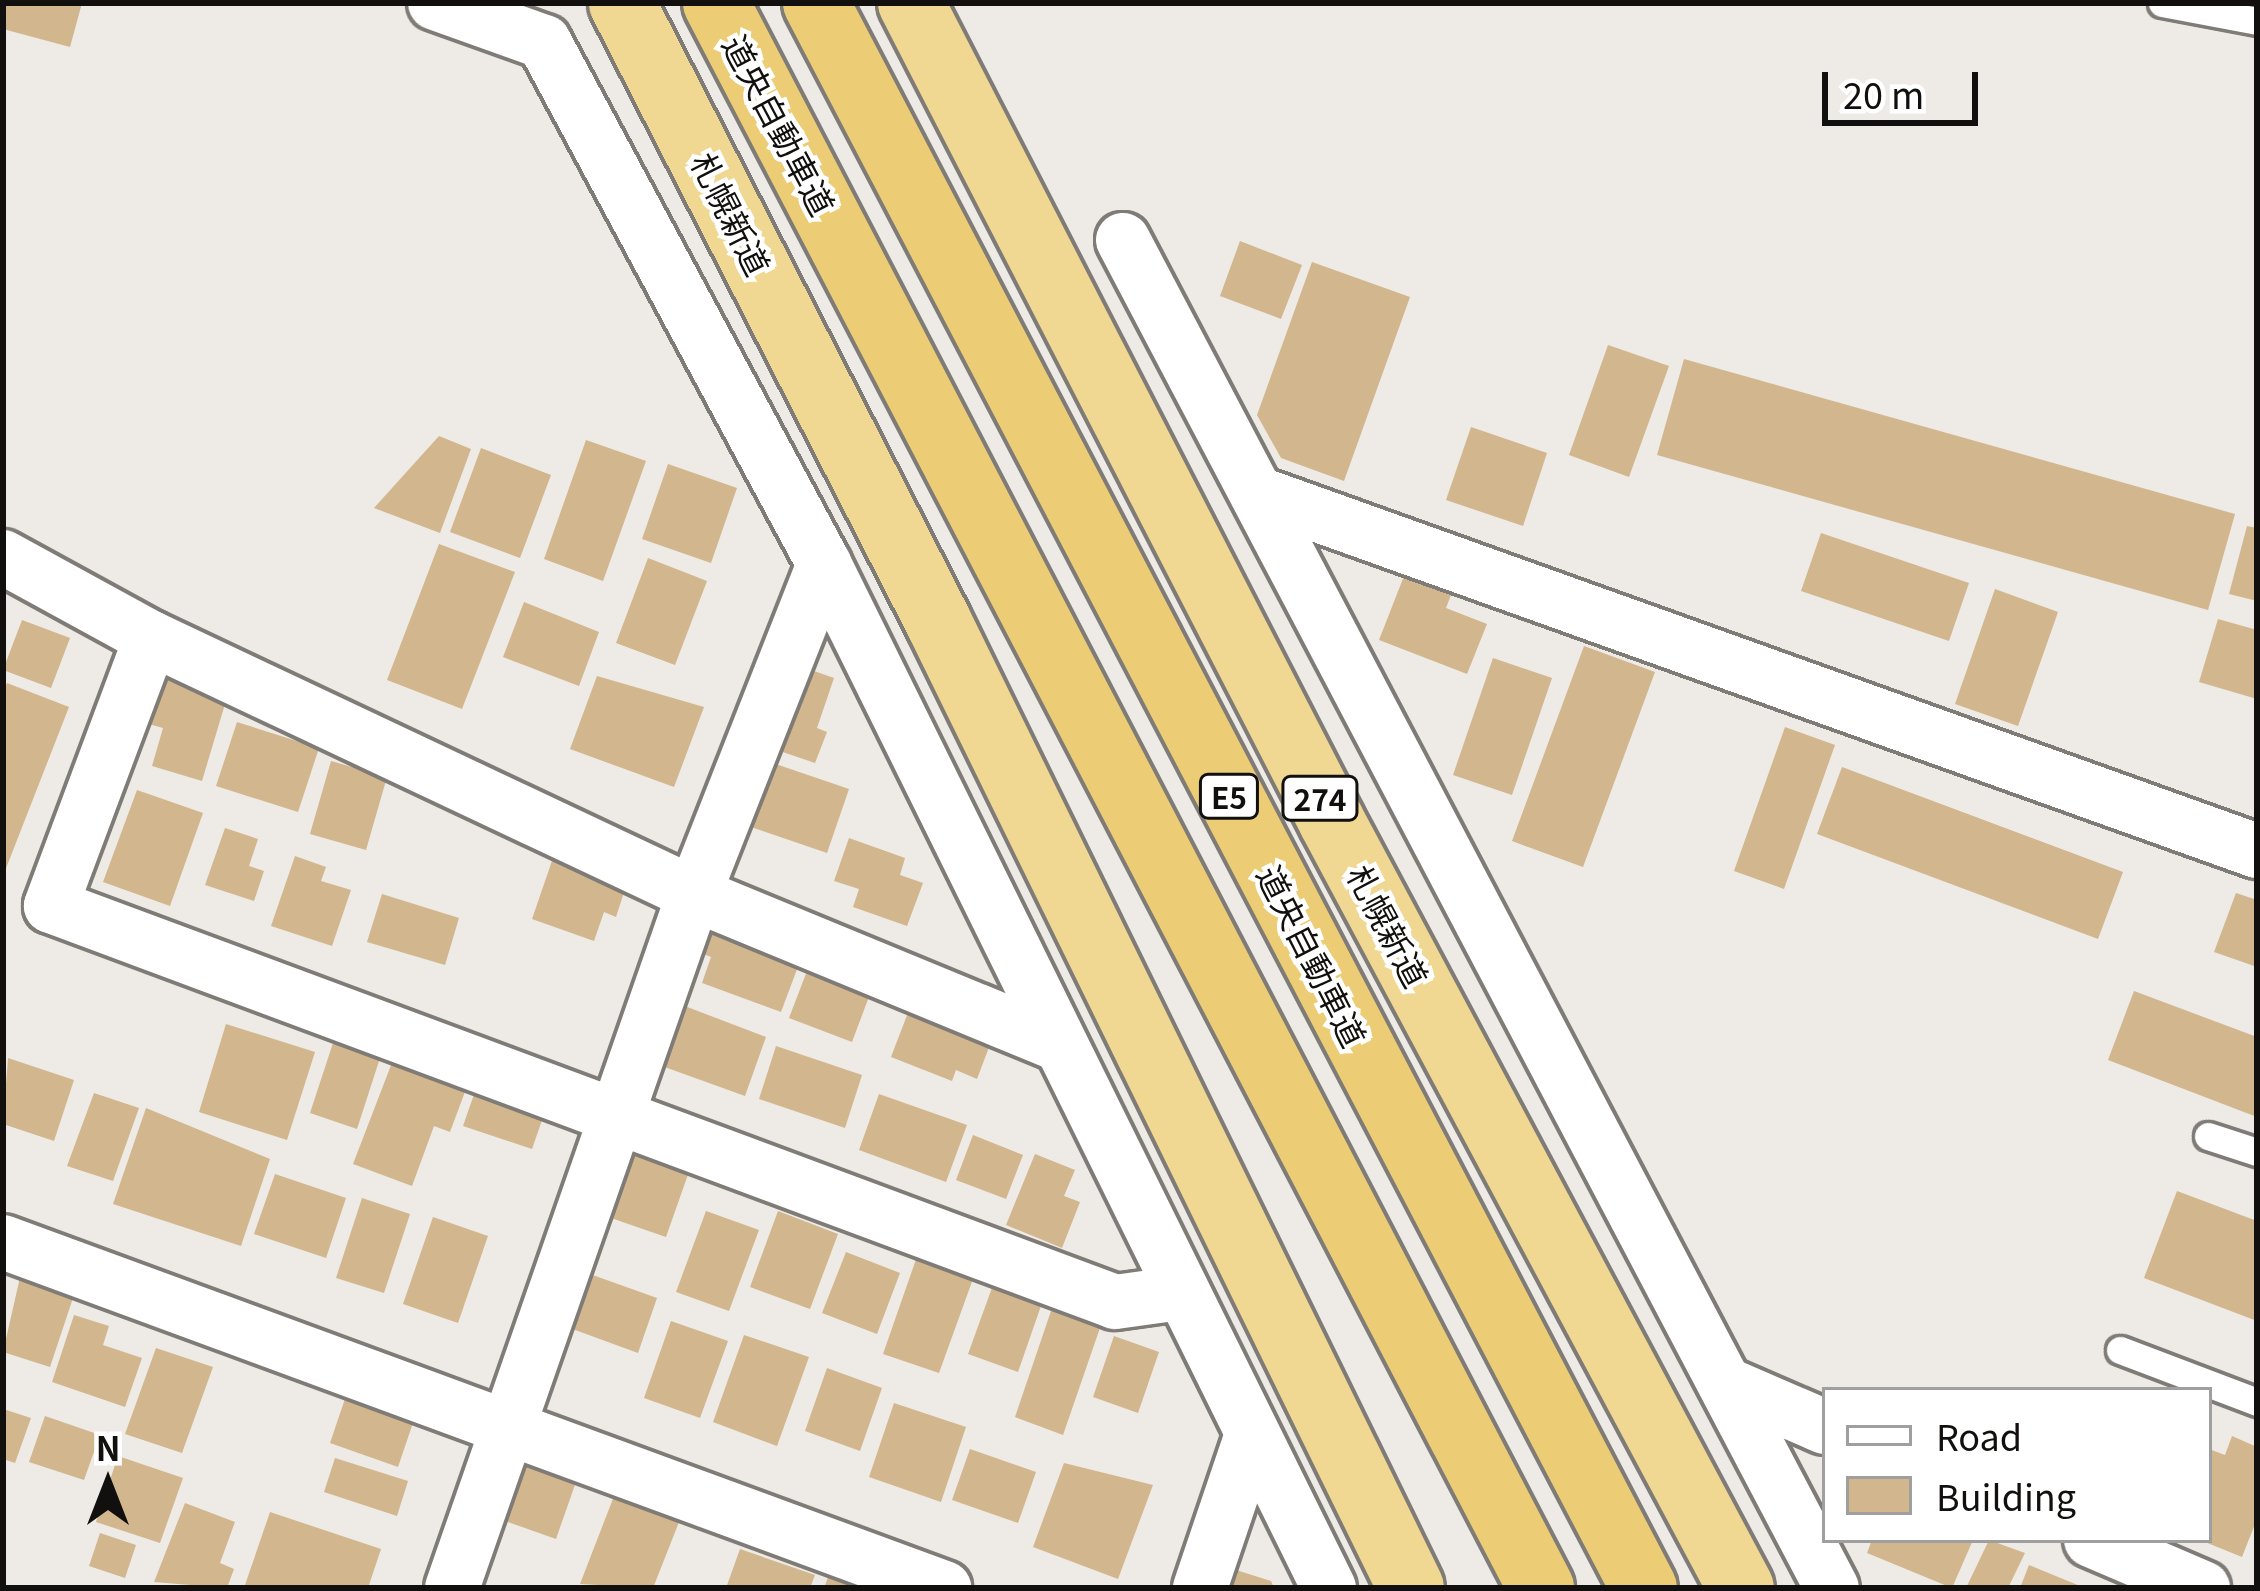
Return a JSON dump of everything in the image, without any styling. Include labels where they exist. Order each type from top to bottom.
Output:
[{"type":"highway","name":"札幌新道","points":[[622,3],[938,621],[1411,1588]]},
{"type":"highway","name":"道央自動車道","points":[[716,3],[1539,1588]]},
{"type":"highway","name":"道央自動車道","points":[[816,3],[1644,1588]]},
{"type":"highway","name":"札幌新道","points":[[911,3],[1332,822],[1741,1588]]},
{"type":"street","points":[[435,3],[544,42],[824,564],[1053,1042],[1329,1588]]},
{"type":"street","points":[[1123,240],[1262,495],[1832,1588]]},
{"type":"street","points":[[1262,495],[2257,851]]},
{"type":"street","points":[[3,557],[151,638],[694,894],[1053,1042]]},
{"type":"street","points":[[452,1588],[694,894],[824,564]]},
{"type":"street","points":[[151,638],[51,906],[1115,1302],[1180,1293]]},
{"type":"street","points":[[3,1242],[944,1588]]},
{"type":"street","points":[[1728,1385],[1822,1426]]},
{"type":"street","points":[[1200,1588],[1252,1434]]},
{"type":"street","points":[[2097,1543],[2203,1588]]},
{"type":"lane","points":[[2162,3],[2257,21]]},
{"type":"lane","points":[[2207,1136],[2257,1152]]},
{"type":"lane","points":[[2120,1350],[2257,1402]]},
{"type":"building","points":[[3,3],[82,3],[70,47],[3,29]]},
{"type":"building","points":[[1240,241],[1302,265],[1281,319],[1220,296]]},
{"type":"building","points":[[1312,262],[1410,297],[1344,481],[1281,458],[1257,415]]},
{"type":"building","points":[[1608,345],[1669,366],[1629,477],[1569,455]]},
{"type":"building","points":[[1684,359],[2235,514],[2208,610],[1657,455]]},
{"type":"building","points":[[1471,427],[1547,453],[1523,526],[1446,500]]},
{"type":"building","points":[[439,436],[471,449],[440,533],[374,508]]},
{"type":"building","points":[[586,440],[646,461],[603,581],[544,559]]},
{"type":"building","points":[[481,448],[551,475],[520,558],[450,532]]},
{"type":"building","points":[[668,464],[737,488],[711,563],[642,539]]},
{"type":"building","points":[[2247,526],[2257,528],[2257,601],[2229,594]]},
{"type":"building","points":[[1821,533],[1969,583],[1949,641],[1801,591]]},
{"type":"building","points":[[439,544],[515,572],[462,709],[387,680]]},
{"type":"building","points":[[648,558],[707,581],[675,665],[616,643]]},
{"type":"building","points":[[1404,576],[1451,595],[1446,608],[1487,624],[1467,674],[1379,640]]},
{"type":"building","points":[[1995,589],[2058,612],[2018,726],[1955,704]]},
{"type":"building","points":[[524,602],[599,632],[579,686],[503,657]]},
{"type":"building","points":[[2218,619],[2257,630],[2257,699],[2199,682]]},
{"type":"building","points":[[22,620],[70,638],[51,688],[3,670]]},
{"type":"building","points":[[1584,646],[1655,672],[1583,867],[1512,841]]},
{"type":"building","points":[[1493,658],[1552,678],[1512,795],[1453,775]]},
{"type":"building","points":[[794,664],[834,678],[817,728],[827,732],[815,763],[765,746]]},
{"type":"building","points":[[160,674],[228,694],[202,781],[152,766],[163,728],[145,723]]},
{"type":"building","points":[[597,676],[704,707],[674,787],[570,749]]},
{"type":"building","points":[[7,683],[69,707],[3,876],[3,693]]},
{"type":"building","points":[[237,722],[319,748],[298,812],[216,786]]},
{"type":"building","points":[[1785,727],[1835,745],[1784,889],[1734,871]]},
{"type":"building","points":[[764,760],[849,789],[827,853],[742,824]]},
{"type":"building","points":[[331,761],[387,777],[366,850],[310,834]]},
{"type":"building","points":[[1842,767],[2123,872],[2098,939],[1817,834]]},
{"type":"building","points":[[137,790],[203,813],[170,906],[103,882]]},
{"type":"building","points":[[225,828],[258,839],[249,866],[264,871],[254,901],[205,885]]},
{"type":"building","points":[[849,838],[905,858],[900,875],[923,883],[907,926],[853,907],[859,889],[834,881]]},
{"type":"building","points":[[554,855],[628,880],[616,917],[604,912],[594,941],[532,919]]},
{"type":"building","points":[[295,856],[326,867],[321,881],[351,890],[332,946],[271,926]]},
{"type":"building","points":[[2236,893],[2257,900],[2257,967],[2214,952]]},
{"type":"building","points":[[382,894],[459,918],[445,965],[367,942]]},
{"type":"building","points":[[704,921],[802,956],[781,1012],[702,983],[711,957],[693,950]]},
{"type":"building","points":[[807,971],[870,994],[852,1042],[789,1018]]},
{"type":"building","points":[[2134,991],[2257,1037],[2257,1117],[2108,1060]]},
{"type":"building","points":[[682,1005],[766,1037],[745,1096],[659,1065]]},
{"type":"building","points":[[909,1010],[991,1042],[977,1079],[956,1070],[952,1081],[891,1057]]},
{"type":"building","points":[[226,1024],[315,1052],[287,1140],[199,1112]]},
{"type":"building","points":[[333,1043],[380,1058],[357,1129],[310,1113]]},
{"type":"building","points":[[776,1046],[862,1075],[845,1128],[759,1099]]},
{"type":"building","points":[[8,1058],[74,1080],[54,1141],[3,1124]]},
{"type":"building","points":[[393,1060],[469,1081],[450,1132],[434,1126],[412,1186],[353,1164]]},
{"type":"building","points":[[479,1080],[548,1103],[532,1149],[463,1126]]},
{"type":"building","points":[[94,1093],[139,1108],[113,1181],[67,1166]]},
{"type":"building","points":[[879,1094],[967,1125],[946,1182],[859,1150]]},
{"type":"building","points":[[146,1108],[270,1159],[241,1246],[113,1204]]},
{"type":"building","points":[[973,1135],[1023,1155],[1006,1199],[956,1180]]},
{"type":"building","points":[[636,1146],[691,1166],[666,1237],[611,1218]]},
{"type":"building","points":[[1035,1154],[1075,1170],[1064,1196],[1080,1202],[1062,1248],[1006,1225]]},
{"type":"building","points":[[275,1174],[346,1198],[326,1258],[254,1234]]},
{"type":"building","points":[[2177,1191],[2257,1221],[2257,1321],[2144,1278]]},
{"type":"building","points":[[362,1198],[410,1214],[384,1293],[336,1278]]},
{"type":"building","points":[[706,1211],[759,1230],[729,1311],[676,1292]]},
{"type":"building","points":[[778,1211],[838,1234],[810,1309],[750,1287]]},
{"type":"building","points":[[433,1217],[488,1236],[458,1323],[403,1304]]},
{"type":"building","points":[[921,1245],[978,1265],[939,1373],[883,1354]]},
{"type":"building","points":[[846,1252],[900,1273],[877,1334],[822,1313]]},
{"type":"building","points":[[21,1273],[75,1292],[50,1367],[3,1352]]},
{"type":"building","points":[[587,1273],[657,1298],[638,1353],[567,1327]]},
{"type":"building","points":[[993,1285],[1042,1303],[1018,1372],[968,1354]]},
{"type":"building","points":[[1052,1308],[1101,1325],[1063,1435],[1015,1417]]},
{"type":"building","points":[[74,1315],[109,1326],[103,1345],[142,1358],[125,1407],[52,1382]]},
{"type":"building","points":[[671,1321],[728,1341],[700,1418],[644,1398]]},
{"type":"building","points":[[744,1335],[809,1357],[777,1446],[713,1422]]},
{"type":"building","points":[[1114,1336],[1159,1352],[1138,1413],[1093,1397]]},
{"type":"building","points":[[156,1348],[213,1367],[182,1453],[125,1434]]},
{"type":"building","points":[[827,1368],[882,1388],[860,1451],[805,1431]]},
{"type":"building","points":[[349,1387],[417,1411],[398,1467],[330,1443]]},
{"type":"building","points":[[894,1403],[966,1427],[941,1502],[869,1477]]},
{"type":"building","points":[[3,1409],[31,1418],[15,1463],[3,1459]]},
{"type":"building","points":[[45,1416],[100,1435],[84,1480],[29,1462]]},
{"type":"building","points":[[2232,1436],[2257,1447],[2257,1519],[2242,1557],[2207,1543],[2212,1543],[2212,1450],[2225,1455]]},
{"type":"building","points":[[970,1449],[1036,1472],[1018,1523],[952,1500]]},
{"type":"building","points":[[118,1456],[183,1478],[160,1543],[96,1522]]},
{"type":"building","points":[[512,1456],[577,1479],[556,1539],[491,1516]]},
{"type":"building","points":[[335,1458],[408,1481],[397,1516],[324,1492]]},
{"type":"building","points":[[1064,1463],[1153,1485],[1118,1579],[1033,1547]]},
{"type":"building","points":[[616,1491],[681,1517],[653,1588],[580,1584]]},
{"type":"building","points":[[185,1503],[235,1522],[220,1563],[234,1569],[227,1588],[154,1582]]},
{"type":"building","points":[[270,1512],[381,1549],[368,1588],[244,1588]]},
{"type":"building","points":[[100,1533],[136,1545],[125,1578],[89,1566]]},
{"type":"building","points":[[1871,1543],[1972,1543],[1952,1588],[1867,1553]]},
{"type":"building","points":[[1988,1543],[2025,1553],[2008,1588],[1966,1588]]},
{"type":"building","points":[[740,1549],[815,1575],[810,1588],[726,1588]]},
{"type":"building","points":[[1217,1564],[1271,1581],[1274,1588],[1210,1588]]},
{"type":"building","points":[[2029,1565],[2085,1588],[2020,1588]]},
{"type":"building","points":[[830,1572],[873,1588],[824,1588]]}]
